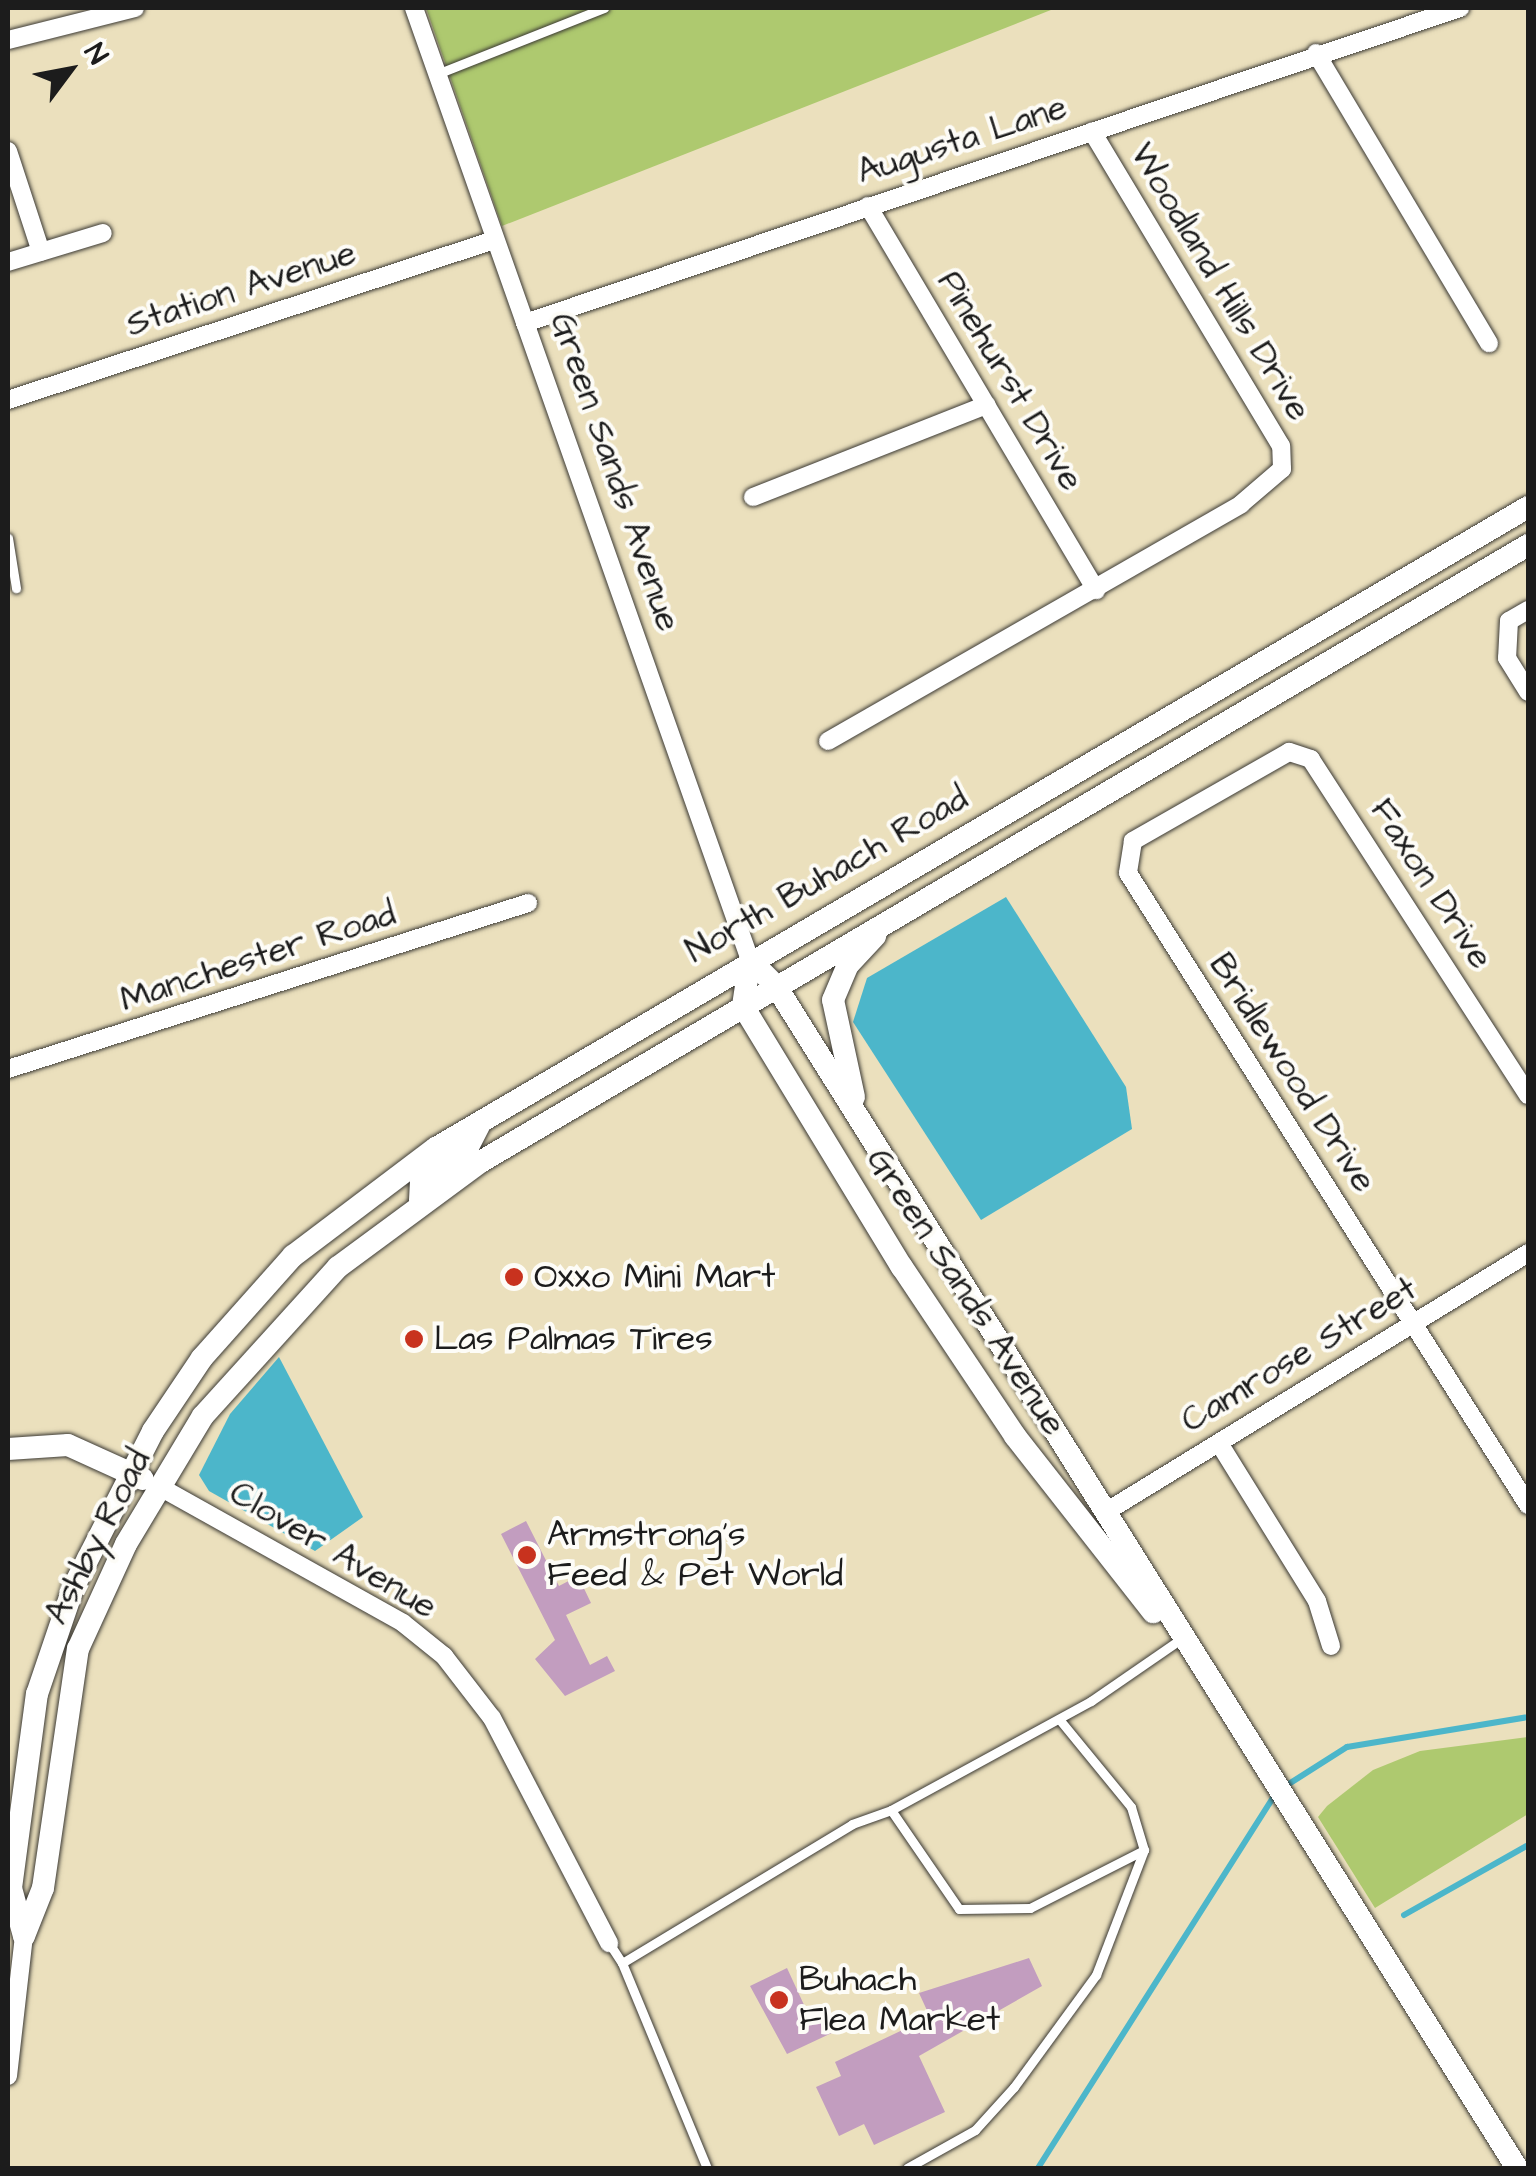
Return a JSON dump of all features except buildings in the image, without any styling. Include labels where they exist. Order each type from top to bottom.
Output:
[{"type":"main road","name":"North Buhach Road","points":[[202,1358],[293,1256],[482,1120],[1528,507]]},
{"type":"main road","name":"North Buhach Road","points":[[245,1364],[338,1266],[420,1200],[906,907],[1528,545]]},
{"type":"main road","points":[[860,1120],[834,1000],[848,964],[906,907]]},
{"type":"main road","name":"Green Sands Avenue","points":[[750,960],[776,986],[1104,1512],[1178,1641],[1517,2168]]},
{"type":"main road","name":"Green Sands Avenue","points":[[750,960],[743,1006],[956,1350],[1178,1641]]},
{"type":"main road","points":[[420,1200],[421,1183],[468,1147],[482,1120]]},
{"type":"main road","name":"Ashby Road","points":[[16,1938],[11,1888],[36,1694],[73,1588],[130,1472],[202,1358]]},
{"type":"main road","name":"Ashby Road","points":[[16,1938],[43,1888],[65,1700],[78,1650],[160,1487],[245,1364]]},
{"type":"main road","points":[[8,1449],[54,1442],[160,1487]]},
{"type":"main road","points":[[36,1694],[65,1700]]},
{"type":"street","points":[[8,40],[136,8]]},
{"type":"street","name":"Green Sands Avenue","points":[[414,8],[750,960]]},
{"type":"street","name":"Augusta Lane","points":[[525,323],[1316,54],[1425,13],[1460,8]]},
{"type":"street","points":[[1316,54],[1489,344]]},
{"type":"street","name":"Woodland Hills Drive","points":[[1092,131],[1282,446],[1282,469],[1096,590]]},
{"type":"street","points":[[8,151],[41,252]]},
{"type":"street","name":"Pinehurst Drive","points":[[868,206],[1096,590]]},
{"type":"street","points":[[8,262],[103,233]]},
{"type":"street","name":"Station Avenue","points":[[8,400],[494,240]]},
{"type":"street","points":[[753,496],[987,405]]},
{"type":"street","points":[[828,741],[1096,590]]},
{"type":"street","points":[[1528,610],[1510,621],[1507,658],[1528,692]]},
{"type":"street","name":"Bridlewood Drive","points":[[1311,759],[1289,752],[1133,841],[1128,873],[1528,1505]]},
{"type":"street","name":"Faxon Drive","points":[[1311,759],[1528,1095]]},
{"type":"street","name":"Manchester Road","points":[[8,1069],[528,903]]},
{"type":"street","name":"Camrose Street","points":[[1104,1512],[1528,1253]]},
{"type":"street","points":[[1218,1442],[1317,1601],[1332,1646]]},
{"type":"street","name":"Clover Avenue","points":[[160,1487],[403,1623],[444,1656],[492,1718],[609,1943]]},
{"type":"street","name":"Ashby Road","points":[[8,2076],[16,1938]]},
{"type":"lane","points":[[438,74],[604,8]]},
{"type":"lane","points":[[8,538],[16,588]]},
{"type":"lane","points":[[622,1963],[852,1824],[891,1810],[1058,1719],[1178,1641]]},
{"type":"lane","points":[[907,2168],[975,2130],[1014,2086],[1096,1975],[1144,1850],[1131,1806],[1058,1719]]},
{"type":"lane","points":[[891,1810],[959,1909],[1030,1908],[1144,1850]]},
{"type":"lane","points":[[609,1943],[622,1963],[655,2062],[707,2168]]},
{"type":"green space","points":[[426,8],[1056,8],[502,226]]},
{"type":"green space","points":[[1528,1737],[1528,1814],[1375,1908],[1318,1817],[1327,1806],[1373,1770],[1420,1751]]},
{"type":"water","points":[[1006,897],[1126,1087],[1132,1129],[981,1220],[853,1022],[867,978]]},
{"type":"water","points":[[279,1357],[363,1517],[315,1551],[209,1491],[199,1475],[230,1414]]},
{"type":"waterway","points":[[1284,1787],[1347,1747],[1528,1717]]},
{"type":"waterway","points":[[1038,2168],[1275,1795]]},
{"type":"waterway","points":[[1404,1915],[1528,1845]]},
{"type":"place","name":"Oxxo Mini Mart","points":[[514,1277]]},
{"type":"place","name":"Las Palmas Tires","points":[[414,1339]]},
{"type":"place","name":"Armstrong's Feed & Pet World","points":[[527,1555]]},
{"type":"place","name":"Buhach Flea Market","points":[[779,2000]]}]
